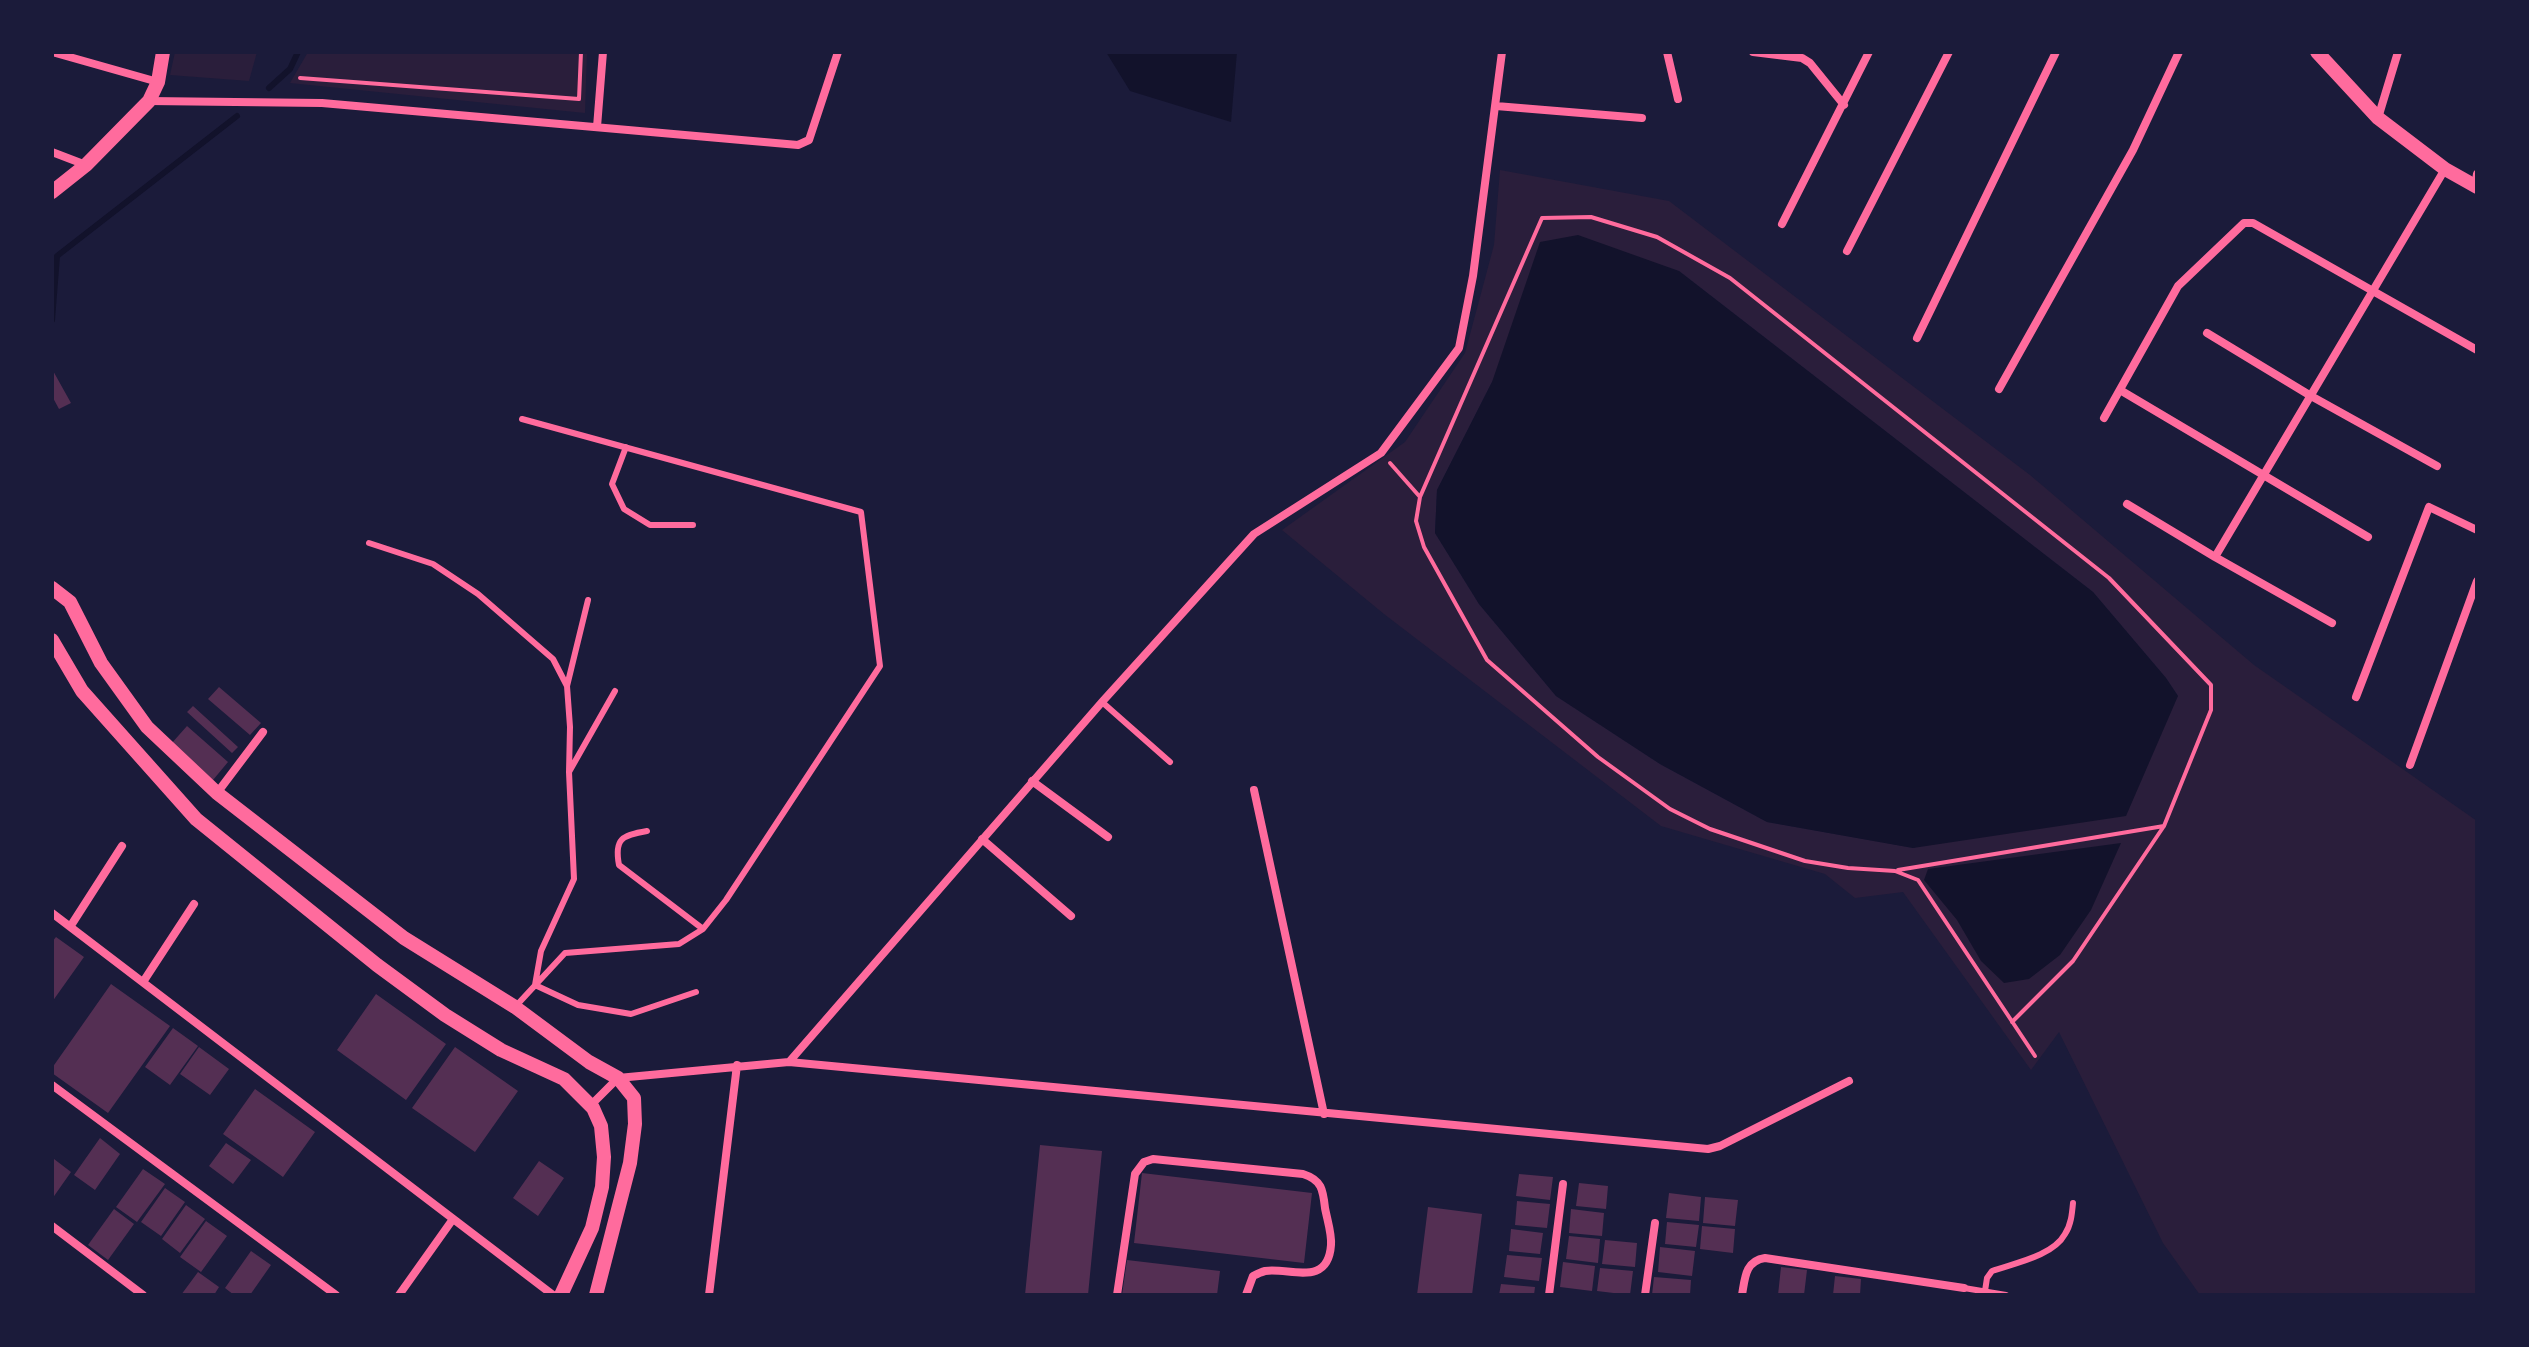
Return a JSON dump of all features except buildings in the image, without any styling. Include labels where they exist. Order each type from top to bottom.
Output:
[{"type":"street","points":[[52,52],[158,82]]},
{"type":"street","points":[[52,192],[86,165],[149,101],[158,82],[163,52]]},
{"type":"street","points":[[597,127],[603,52]]},
{"type":"street","points":[[149,101],[322,103],[805,144],[809,140],[838,52]]},
{"type":"street","points":[[789,1062],[1032,781],[1254,534],[1381,453],[1459,348],[1473,276],[1502,52]]},
{"type":"street","points":[[1667,52],[1678,99]]},
{"type":"street","points":[[1753,52],[1802,58],[1810,63],[1844,105]]},
{"type":"street","points":[[1782,224],[1869,52]]},
{"type":"street","points":[[1847,251],[1949,52]]},
{"type":"street","points":[[1917,338],[2056,52]]},
{"type":"street","points":[[1999,389],[2133,150],[2179,52]]},
{"type":"street","points":[[2317,52],[2378,118],[2445,169],[2476,182]]},
{"type":"street","points":[[2378,118],[2398,52]]},
{"type":"street","points":[[1496,106],[1642,118]]},
{"type":"street","points":[[52,152],[86,165]]},
{"type":"street","points":[[2215,557],[2445,169]]},
{"type":"street","points":[[2104,418],[2178,286],[2244,223],[2253,223],[2477,350]]},
{"type":"street","points":[[2207,333],[2311,396],[2437,466]]},
{"type":"street","points":[[2120,390],[2368,537]]},
{"type":"street","points":[[2127,504],[2332,623]]},
{"type":"street","points":[[2356,697],[2429,507],[2477,530]]},
{"type":"street","points":[[2410,765],[2477,582]]},
{"type":"street","points":[[52,588],[70,602],[101,663],[147,727],[217,793],[404,938],[515,1007],[589,1062],[618,1078],[634,1098],[635,1124],[630,1163],[596,1295]]},
{"type":"street","points":[[52,640],[82,691],[196,819],[296,901],[445,1015],[501,1050],[564,1079],[590,1106],[601,1126],[604,1157],[602,1187],[592,1228],[561,1295]]},
{"type":"street","points":[[217,793],[263,732]]},
{"type":"street","points":[[1032,781],[1108,837]]},
{"type":"street","points":[[1254,790],[1324,1114]]},
{"type":"street","points":[[982,839],[1071,916]]},
{"type":"street","points":[[70,927],[122,846]]},
{"type":"street","points":[[143,982],[194,904]]},
{"type":"street","points":[[52,913],[553,1295]]},
{"type":"street","points":[[590,1106],[618,1078],[789,1062],[1715,1148],[1849,1081]]},
{"type":"street","points":[[709,1295],[737,1065]]},
{"type":"street","points":[[52,1085],[336,1295]]},
{"type":"street","points":[[1117,1295],[1135,1174],[1144,1162],[1153,1159],[1303,1174],[1314,1178],[1322,1186],[1332,1244],[1322,1268],[1305,1274],[1265,1271],[1253,1276],[1246,1295]]},
{"type":"street","points":[[1549,1295],[1563,1184]]},
{"type":"street","points":[[399,1295],[453,1219]]},
{"type":"street","points":[[1645,1295],[1655,1223]]},
{"type":"street","points":[[52,1226],[143,1295]]},
{"type":"street","points":[[1742,1295],[1747,1269],[1755,1259],[1765,1258],[1964,1288]]},
{"type":"lane","points":[[515,1007],[565,953],[679,944],[703,929],[726,900],[880,666],[861,512],[522,419]]},
{"type":"lane","points":[[626,447],[612,484],[624,509],[650,525],[693,525]]},
{"type":"lane","points":[[369,543],[433,564],[478,594],[553,659],[567,686]]},
{"type":"lane","points":[[535,985],[541,951],[574,879],[567,686],[588,600]]},
{"type":"lane","points":[[569,772],[615,691]]},
{"type":"lane","points":[[1102,702],[1170,762]]},
{"type":"lane","points":[[647,831],[629,834],[619,841],[616,850],[619,865],[703,929]]},
{"type":"lane","points":[[535,985],[578,1005],[631,1014],[696,992]]},
{"type":"lane","points":[[1985,1291],[1987,1278],[1992,1271],[2056,1245],[2070,1223],[2073,1203]]},
{"type":"lane","points":[[1964,1288],[2006,1295]]},
{"type":"path","points":[[343,52],[362,52]]},
{"type":"path","points":[[300,78],[579,99],[581,52]]},
{"type":"path","points":[[2012,1022],[2073,961],[2164,826],[2211,710],[2211,685],[2109,578],[1730,278],[1657,237],[1591,217],[1542,218],[1420,497],[1416,521],[1424,547],[1487,660],[1598,757],[1670,809],[1710,829],[1805,861],[1895,871],[2164,826]]},
{"type":"path","points":[[1381,453],[1420,497]]},
{"type":"path","points":[[1895,871],[1918,880],[2035,1056]]},
{"type":"shaded area","points":[[175,52],[257,52],[249,81],[170,75]]},
{"type":"shaded area","points":[[308,52],[587,52],[585,113],[290,83]]},
{"type":"shaded area","points":[[1106,52],[1237,52],[1231,122],[1130,91]]},
{"type":"shaded area","points":[[1500,170],[1669,201],[2030,475],[2254,665],[2477,821],[2477,1295],[2200,1295],[2163,1243],[2059,1032],[2031,1070],[1903,892],[1855,898],[1825,874],[1661,826],[1384,614],[1282,530],[1405,442],[1465,353],[1494,245]],"holes":[[[1679,271],[2093,592],[2178,696],[1914,848],[1767,822],[1660,764],[1556,696],[1479,604],[1435,533],[1437,490],[1492,382]]]},
{"type":"shaded area","points":[[1578,235],[1679,271],[2093,592],[2178,696],[2126,816],[1913,848],[1767,822],[1660,764],[1556,696],[1479,604],[1435,533],[1437,490],[1492,382],[1540,242]]},
{"type":"shaded area","points":[[2121,843],[2091,910],[2060,955],[2029,979],[2004,983],[1981,961],[1957,920],[1924,880],[1928,869]]},
{"type":"waterway","points":[[269,88],[290,69],[298,52]]},
{"type":"waterway","points":[[52,320],[57,256],[237,116]]}]
